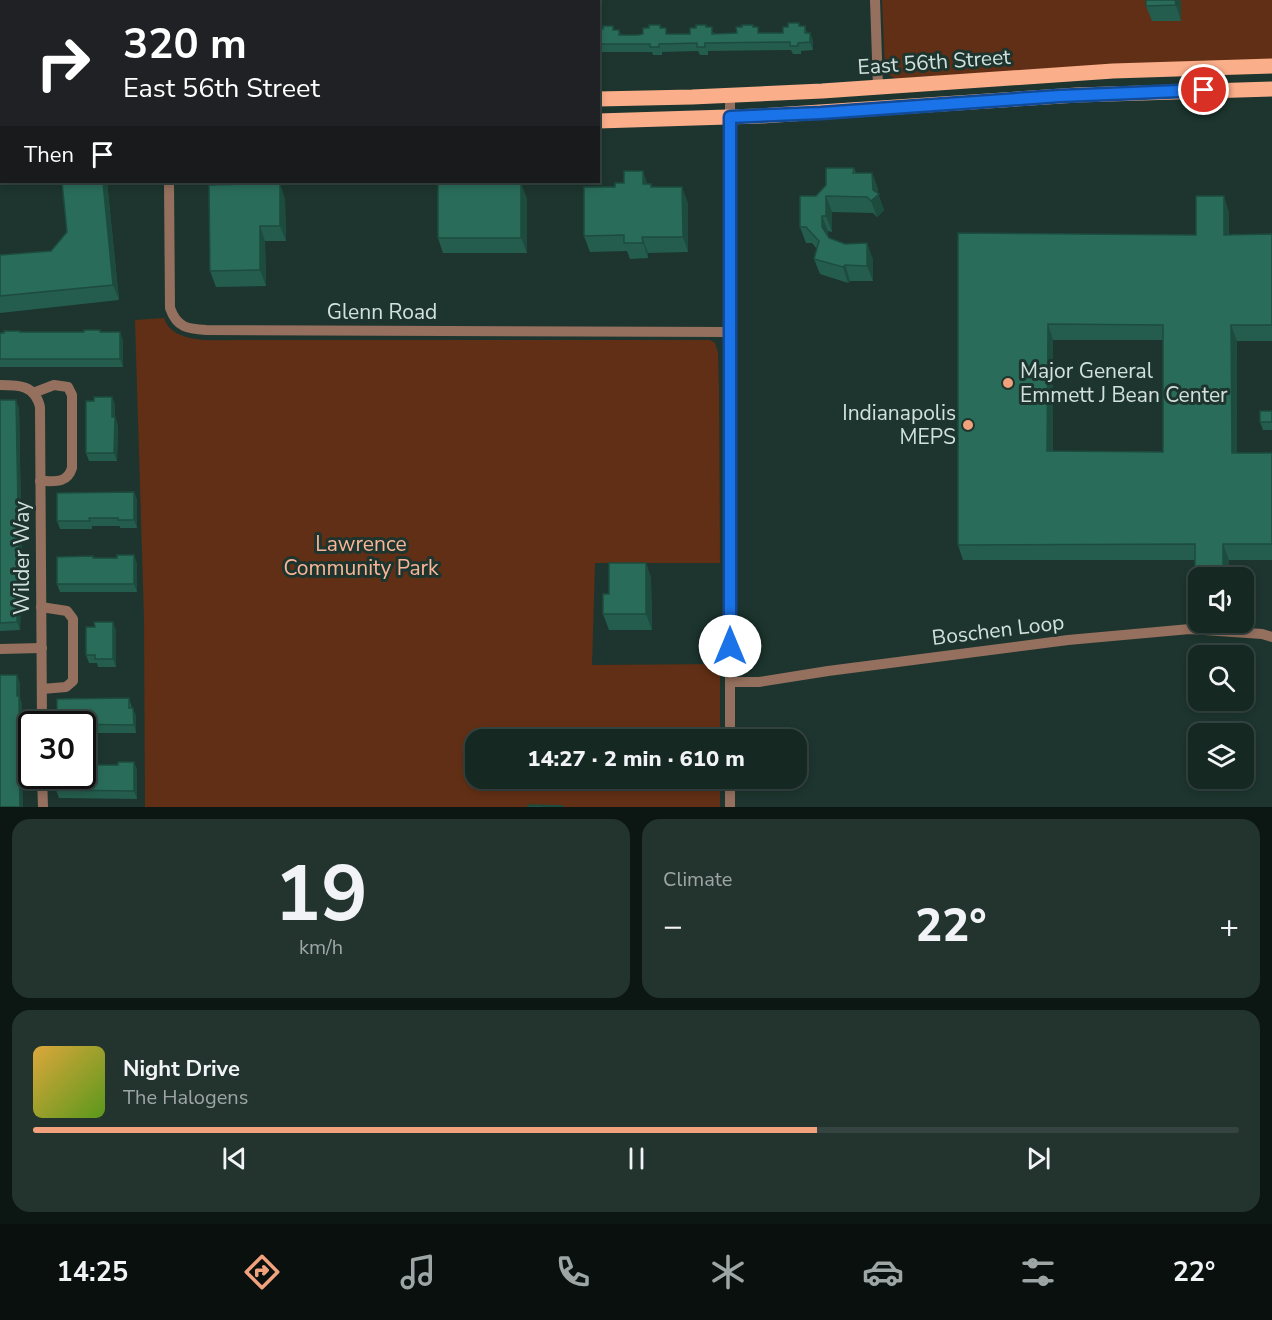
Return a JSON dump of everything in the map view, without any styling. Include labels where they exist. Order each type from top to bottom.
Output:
[{"type":"main road","name":"East 56th Street","points":[[600,99],[878,87],[1113,71],[1272,66]]},
{"type":"main road","name":"East 56th Street","points":[[600,121],[821,113],[1077,95],[1272,89]]},
{"type":"street","points":[[875,0],[878,87]]},
{"type":"street","points":[[730,95],[730,729]]},
{"type":"street","name":"Glenn Road","points":[[170,183],[170,308],[176,320],[189,329],[730,332]]},
{"type":"street","points":[[0,385],[19,386],[33,393],[54,385],[68,387],[72,395],[72,468],[70,475],[56,481],[40,481]]},
{"type":"street","name":"Wilder Way","points":[[33,393],[40,407],[42,711]]},
{"type":"street","points":[[41,607],[67,610],[74,619],[73,681],[63,688],[42,689]]},
{"type":"street","name":"Boschen Loop","points":[[730,682],[759,682],[1068,640],[1191,629],[1262,634],[1272,637]]},
{"type":"street","points":[[0,649],[42,648]]},
{"type":"street","points":[[42,789],[43,807]]},
{"type":"street","points":[[730,789],[730,807]]},
{"type":"green space","points":[[882,0],[1272,0],[1272,60],[899,79],[892,77],[885,70]]},
{"type":"green space","name":"Lawrence Community Park","points":[[164,318],[176,333],[208,340],[710,340],[715,343],[718,352],[719,390],[720,563],[595,563],[592,665],[720,664],[720,729],[465,729],[465,789],[720,789],[720,807],[145,807],[144,618],[135,320]]},
{"type":"building","points":[[1146,0],[1175,0],[1176,5],[1146,6]]},
{"type":"building","points":[[788,23],[799,23],[799,26],[805,26],[805,33],[810,33],[810,42],[798,43],[798,46],[790,46],[790,42],[705,43],[705,47],[697,47],[697,43],[659,44],[659,47],[650,47],[650,44],[600,44],[600,29],[603,29],[603,26],[613,26],[613,30],[619,30],[619,35],[643,34],[643,28],[649,28],[649,25],[660,25],[660,28],[666,28],[666,34],[690,34],[690,28],[696,28],[696,25],[712,27],[712,34],[737,33],[736,27],[742,27],[742,25],[758,27],[758,33],[783,33],[783,27],[788,27]]},
{"type":"building","points":[[826,168],[854,168],[853,173],[872,173],[873,190],[879,194],[871,201],[867,197],[826,196],[826,216],[822,216],[822,227],[829,238],[845,244],[867,243],[867,266],[845,265],[843,267],[814,259],[819,241],[806,227],[800,227],[800,196],[816,196],[826,185]]},
{"type":"building","points":[[624,171],[643,171],[643,184],[651,184],[651,187],[682,187],[683,237],[642,237],[643,243],[624,243],[624,235],[584,236],[584,187],[615,187],[615,183],[624,183]]},
{"type":"building","points":[[62,183],[103,183],[113,285],[0,296],[0,255],[51,251],[67,232]]},
{"type":"building","points":[[280,183],[280,226],[260,226],[260,270],[210,271],[209,185]]},
{"type":"building","points":[[438,183],[521,183],[521,238],[438,238]]},
{"type":"building","name":"Major General Emmett J Bean Center","points":[[1196,196],[1224,196],[1224,235],[1272,234],[1272,325],[1231,325],[1232,453],[1272,453],[1272,544],[1223,544],[1223,567],[1195,567],[1195,544],[958,545],[958,233],[1196,235]],"holes":[[[1048,324],[1163,325],[1163,452],[1047,451]]]},
{"type":"building","points":[[84,330],[120,332],[120,359],[0,359],[0,333],[4,331],[84,332]]},
{"type":"building","points":[[94,397],[112,397],[112,417],[115,417],[114,453],[86,453],[86,401],[94,401]]},
{"type":"building","points":[[0,400],[16,400],[19,562],[17,622],[0,623]]},
{"type":"building","points":[[1260,411],[1272,411],[1272,422],[1260,422]]},
{"type":"building","points":[[134,492],[134,520],[89,518],[90,521],[57,521],[57,493]]},
{"type":"building","points":[[117,555],[134,555],[134,584],[57,584],[57,557],[117,558]]},
{"type":"building","points":[[609,563],[646,563],[646,614],[603,614],[603,594],[609,594]]},
{"type":"building","points":[[94,622],[113,622],[113,659],[95,659],[95,655],[86,655],[86,627],[95,627]]},
{"type":"building","points":[[0,675],[17,675],[20,807],[0,807]]},
{"type":"building","points":[[129,698],[129,708],[133,708],[134,725],[96,725],[96,711],[57,711],[57,699]]},
{"type":"building","points":[[118,762],[134,762],[134,791],[56,790],[96,789],[96,765],[118,765]]},
{"type":"building","points":[[528,805],[563,806],[563,807],[528,807]]},
{"type":"place","name":"Major General Emmett J Bean Center","points":[[1008,383]]},
{"type":"place","name":"Indianapolis MEPS","points":[[968,425]]},
{"type":"route","points":[[730,646],[730,117],[1060,96],[1204,90]]}]
